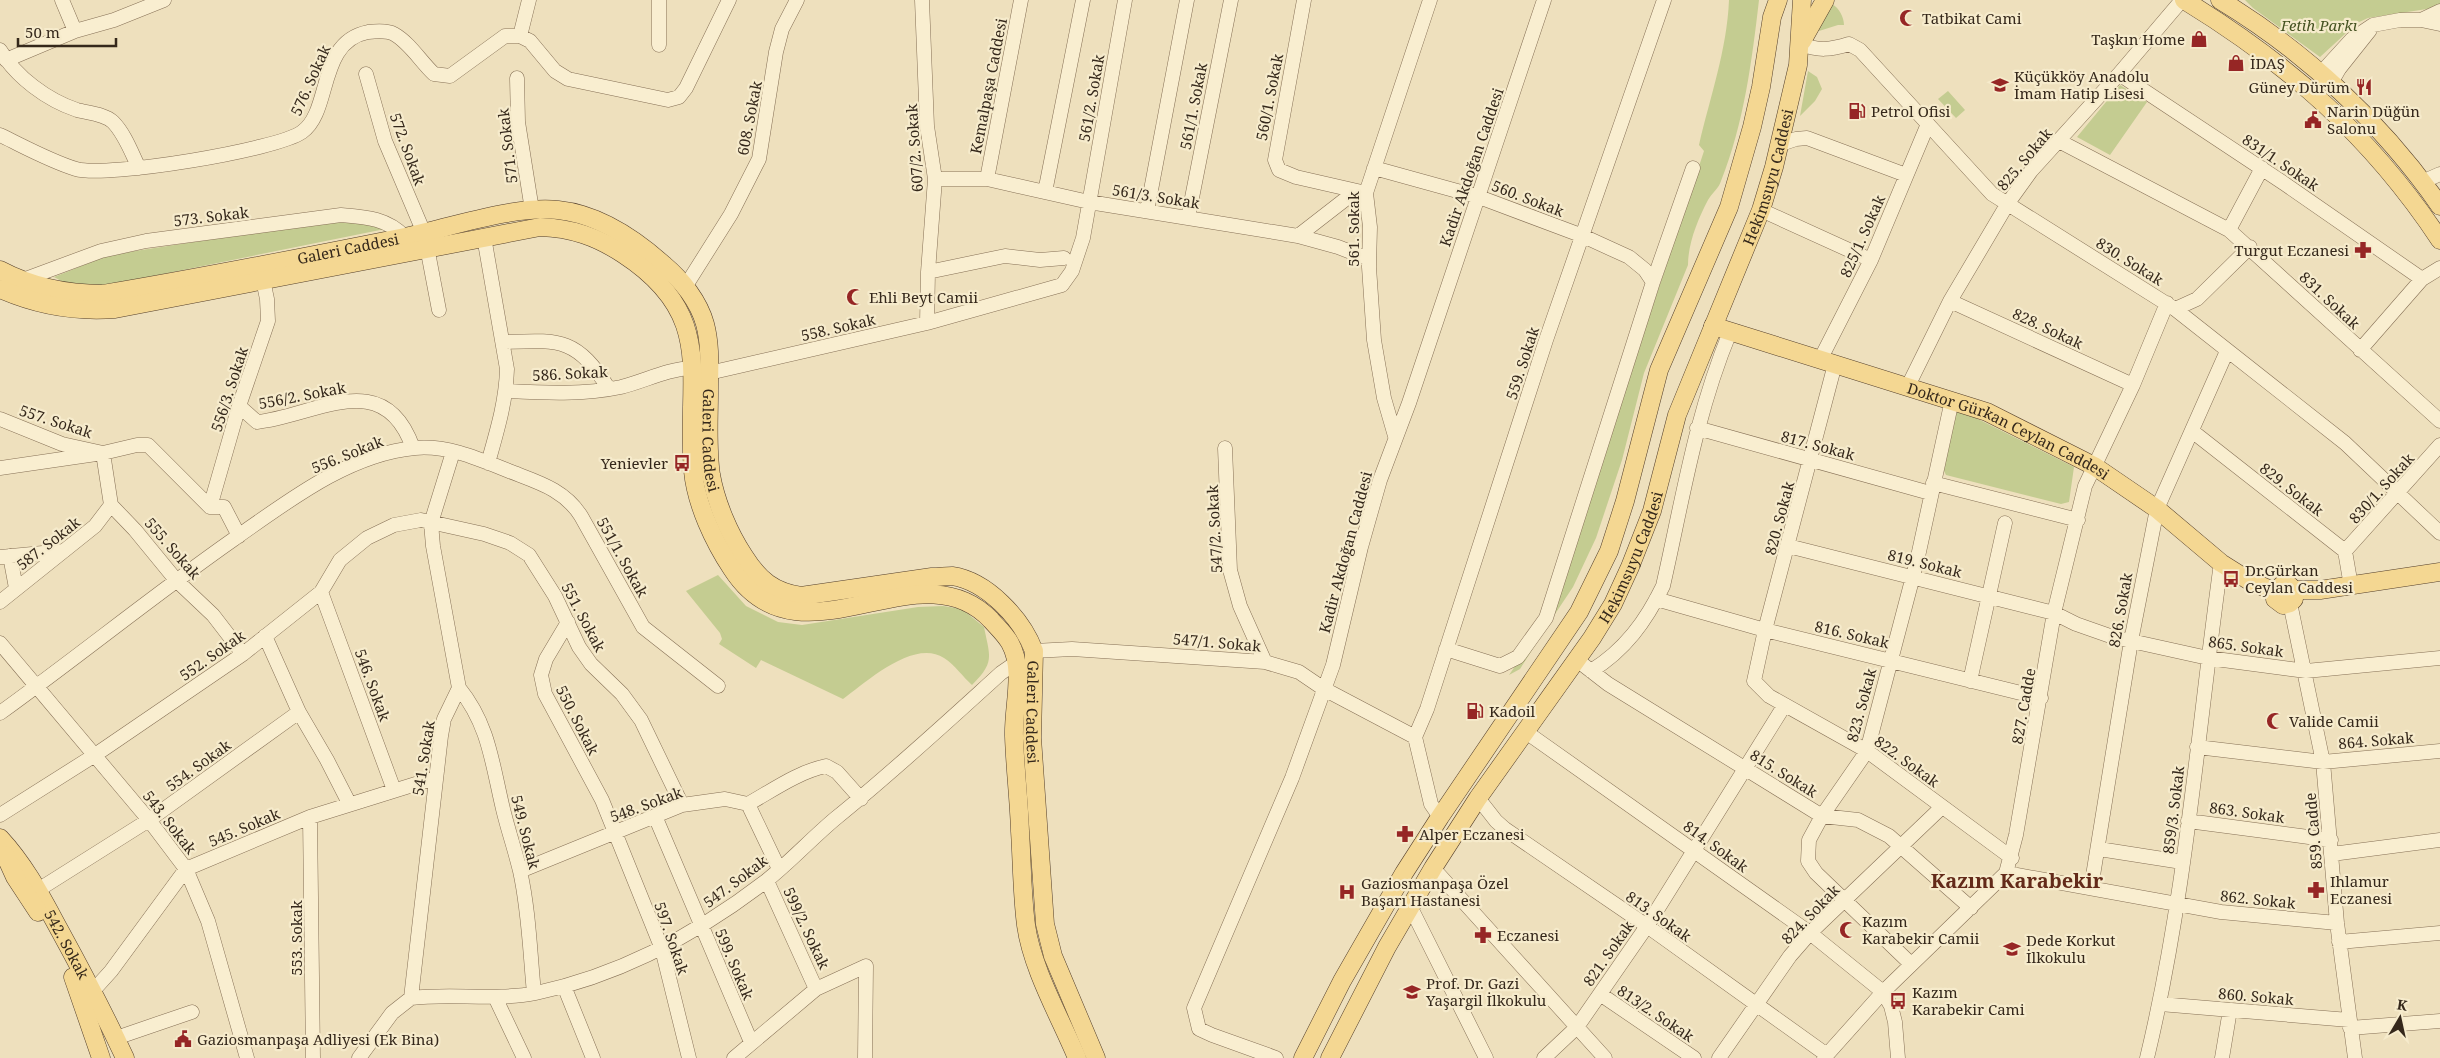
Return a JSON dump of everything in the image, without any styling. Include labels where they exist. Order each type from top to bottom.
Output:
[{"type":"main road","name":"Hekimsuyu Caddesi","points":[[1303,1058],[1342,981],[1381,911],[1440,817],[1579,612],[1609,550],[1627,494],[1659,370],[1729,207],[1761,87],[1771,8],[1778,0]]},
{"type":"main road","name":"Hekimsuyu Caddesi","points":[[1330,1058],[1410,906],[1478,798],[1577,660],[1613,604],[1642,539],[1677,415],[1761,210],[1781,144],[1800,44],[1802,0]]},
{"type":"main road","points":[[1800,44],[1825,0]]},
{"type":"main road","points":[[2183,0],[2235,31],[2324,102],[2379,158],[2440,240]]},
{"type":"main road","points":[[2220,0],[2280,41],[2326,78],[2398,152],[2440,206]]},
{"type":"main road","points":[[2324,102],[2326,78]]},
{"type":"main road","name":"Galeri Caddesi","points":[[0,289],[28,300],[58,307],[97,310],[130,306],[263,280],[425,240],[532,210],[574,212],[600,222],[649,251],[685,286],[699,309],[705,325],[709,373],[711,476],[726,522],[739,548],[760,579],[773,589],[785,594],[801,596],[932,577],[952,576],[982,587],[998,601],[1029,639],[1034,651],[1032,738],[1045,924],[1053,956],[1096,1058]]},
{"type":"main road","name":"Galeri Caddesi","points":[[0,270],[20,281],[58,291],[103,294],[405,237],[425,240],[484,237],[540,227],[574,230],[608,244],[653,276],[678,306],[689,336],[692,368],[692,450],[696,490],[716,542],[728,563],[751,593],[773,607],[787,611],[805,612],[929,594],[954,596],[979,607],[1010,643],[1017,662],[1014,736],[1026,926],[1036,960],[1077,1058]]},
{"type":"main road","name":"Doktor Gürkan Ceylan Caddesi","points":[[1713,326],[1987,412],[2094,466],[2157,508],[2221,564],[2248,580],[2275,592],[2279,586],[2286,584],[2292,597],[2320,590],[2440,572]]},
{"type":"main road","points":[[1017,662],[1034,651]]},
{"type":"main road","points":[[1440,817],[1457,832]]},
{"type":"main road","name":"542. Sokak","points":[[0,838],[19,858],[38,890],[78,962],[125,1058]]},
{"type":"main road","name":"542. Sokak","points":[[0,843],[15,877],[42,919],[72,974],[101,1058]]},
{"type":"main road","points":[[92,992],[96,1011],[113,1058]]},
{"type":"street","points":[[62,0],[75,31]]},
{"type":"street","points":[[139,168],[113,122],[106,117],[72,108],[47,96],[28,82],[3,55],[114,20],[164,0]]},
{"type":"street","points":[[529,0],[520,36],[530,41],[555,71],[568,79],[668,100],[679,97],[686,88],[729,0]]},
{"type":"street","points":[[659,0],[659,45]]},
{"type":"street","name":"608. Sokak","points":[[685,286],[731,214],[759,160],[776,52],[782,29],[797,0]]},
{"type":"street","name":"607/2. Sokak","points":[[922,0],[927,126],[936,179],[928,272],[927,323]]},
{"type":"street","name":"Kemalpaşa Caddesi","points":[[987,179],[1021,0]]},
{"type":"street","points":[[1045,192],[1082,0]]},
{"type":"street","name":"561/2. Sokak","points":[[1090,202],[1126,0]]},
{"type":"street","name":"561/1. Sokak","points":[[1147,211],[1187,0]]},
{"type":"street","name":"561/1. Sokak","points":[[1188,218],[1231,0]]},
{"type":"street","name":"560/1. Sokak","points":[[1304,0],[1275,160],[1279,170],[1296,177],[1361,192]]},
{"type":"street","name":"561. Sokak","points":[[1395,436],[1384,398],[1374,340],[1369,259],[1370,227],[1361,192],[1374,168],[1430,0]]},
{"type":"street","name":"Kadir Akdoğan Caddesi","points":[[1276,1058],[1212,1036],[1199,1028],[1194,1008],[1292,778],[1334,666],[1364,537],[1395,436],[1409,403],[1544,0]]},
{"type":"street","name":"559. Sokak","points":[[1415,737],[1427,710],[1543,350],[1664,0]]},
{"type":"street","name":"825. Sokak","points":[[1908,386],[1950,301],[2008,203],[2031,171],[2183,0]]},
{"type":"street","points":[[2421,20],[2440,11]]},
{"type":"street","points":[[2326,78],[2373,26],[2400,20],[2421,20],[2440,24]]},
{"type":"street","name":"576. Sokak","points":[[0,135],[78,170],[105,171],[139,168],[212,156],[292,138],[305,130],[314,116],[335,56],[343,45],[363,33],[377,31],[392,33],[434,74],[441,76],[450,76],[506,36],[520,36]]},
{"type":"street","name":"830. Sokak","points":[[1800,44],[1814,49],[1828,50],[1848,44],[1860,50],[1992,194],[2171,306],[2345,443],[2440,533]]},
{"type":"street","name":"572. Sokak","points":[[366,74],[385,141],[425,240],[439,310]]},
{"type":"street","name":"831/1. Sokak","points":[[2119,74],[2262,168],[2422,279]]},
{"type":"street","name":"571. Sokak","points":[[517,78],[518,122],[532,210]]},
{"type":"street","name":"825/1. Sokak","points":[[1828,362],[1928,124]]},
{"type":"street","points":[[1781,144],[1796,138],[1807,138],[1906,175]]},
{"type":"street","name":"831. Sokak","points":[[2059,141],[2230,230],[2440,421]]},
{"type":"street","name":"560. Sokak","points":[[1374,168],[1479,196],[1583,236],[1629,258],[1644,270],[1653,282]]},
{"type":"street","points":[[1446,649],[1500,666],[1518,657],[1546,618],[1653,282],[1693,168]]},
{"type":"street","points":[[2230,230],[2262,168]]},
{"type":"street","points":[[2422,182],[2440,174]]},
{"type":"street","name":"561/3. Sokak","points":[[936,179],[987,179],[1090,202],[1298,236],[1338,247],[1369,259]]},
{"type":"street","points":[[1298,236],[1361,192]]},
{"type":"street","name":"558. Sokak","points":[[709,373],[927,323],[1062,285],[1072,271],[1083,238],[1090,202]]},
{"type":"street","points":[[1761,210],[1871,260]]},
{"type":"street","name":"573. Sokak","points":[[20,281],[101,251],[146,241],[341,215],[384,221],[395,227],[405,237]]},
{"type":"street","points":[[484,237],[503,342],[506,391],[488,463]]},
{"type":"street","points":[[2171,306],[2197,299],[2250,247]]},
{"type":"street","points":[[928,272],[1005,256],[1040,260],[1064,258]]},
{"type":"street","points":[[2360,350],[2422,279],[2440,268]]},
{"type":"street","name":"556/3. Sokak","points":[[210,507],[239,406],[268,321],[267,299],[263,280]]},
{"type":"street","name":"828. Sokak","points":[[1950,301],[2132,385]]},
{"type":"street","name":"827. Cadde","points":[[1825,1057],[1883,992],[2006,873],[2012,858],[2041,698],[2054,613],[2085,486],[2171,306]]},
{"type":"street","points":[[1592,671],[1610,659],[1627,643],[1656,599],[1664,579],[1697,428],[1714,370],[1730,332]]},
{"type":"street","points":[[503,342],[561,342],[577,350],[594,366],[608,389]]},
{"type":"street","name":"826. Sokak","points":[[2091,888],[2099,849],[2131,641],[2157,508],[2227,351]]},
{"type":"street","name":"820. Sokak","points":[[1754,681],[1764,630],[1811,461],[1828,362]]},
{"type":"street","name":"586. Sokak","points":[[506,391],[561,392],[608,389],[679,368],[692,368]]},
{"type":"street","name":"823. Sokak","points":[[1912,964],[1816,873],[1808,861],[1809,840],[1822,816],[1867,751],[1913,576],[1952,400]]},
{"type":"street","name":"556/2. Sokak","points":[[239,406],[257,422],[336,402],[372,402],[393,413],[408,434],[413,448]]},
{"type":"street","name":"557. Sokak","points":[[0,419],[62,444],[103,453],[137,445],[148,445],[210,507],[224,507],[239,536]]},
{"type":"street","name":"817. Sokak","points":[[1697,428],[1811,461],[2078,520]]},
{"type":"street","name":"829. Sokak","points":[[2192,431],[2345,552]]},
{"type":"street","name":"830/1. Sokak","points":[[2345,552],[2440,445]]},
{"type":"street","name":"556. Sokak","points":[[0,713],[176,580],[325,477],[376,458],[413,448],[440,448],[488,463]]},
{"type":"street","name":"547/2. Sokak","points":[[1225,448],[1230,570],[1240,606],[1265,662]]},
{"type":"street","points":[[453,452],[431,523],[433,546],[459,688]]},
{"type":"street","points":[[0,468],[103,453],[111,505]]},
{"type":"street","name":"551/1. Sokak","points":[[488,463],[539,482],[561,493],[574,504],[643,627],[718,686]]},
{"type":"street","name":"587. Sokak","points":[[0,602],[95,526],[111,505]]},
{"type":"street","name":"555. Sokak","points":[[111,505],[135,530],[176,580],[213,615],[243,654]]},
{"type":"street","name":"552. Sokak","points":[[0,815],[96,756],[243,654],[322,592],[340,560],[382,529],[408,521],[421,520],[431,523]]},
{"type":"street","name":"551. Sokak","points":[[431,523],[484,534],[510,542],[529,555],[545,577],[579,647],[591,664],[622,694],[642,720],[671,777],[682,805]]},
{"type":"street","points":[[1970,681],[1988,595],[2006,523]]},
{"type":"street","name":"819. Sokak","points":[[1788,546],[2054,613]]},
{"type":"street","points":[[16,588],[5,557],[64,551]]},
{"type":"street","points":[[2345,552],[2351,586]]},
{"type":"street","name":"859/3. Sokak","points":[[2148,1058],[2160,1004],[2176,904],[2221,564]]},
{"type":"street","name":"546. Sokak","points":[[322,592],[394,790]]},
{"type":"street","name":"859. Cadde","points":[[2292,597],[2323,762],[2339,942],[2355,1058]]},
{"type":"street","name":"816. Sokak","points":[[1656,599],[1764,630],[2041,698]]},
{"type":"street","name":"865. Sokak","points":[[2054,613],[2076,624],[2131,641],[2208,658],[2306,671],[2440,658]]},
{"type":"street","name":"550. Sokak","points":[[568,622],[546,659],[541,675],[545,694],[602,800],[615,832]]},
{"type":"street","points":[[266,636],[298,712],[327,760],[349,803]]},
{"type":"street","name":"543. Sokak","points":[[0,643],[149,820],[186,869],[208,921],[247,1058]]},
{"type":"street","name":"547/1. Sokak","points":[[1034,651],[1072,649],[1265,662],[1299,672],[1324,689],[1415,737]]},
{"type":"street","name":"815. Sokak","points":[[1577,660],[1608,684],[1822,816],[1858,820],[1875,827],[1903,846],[1971,908]]},
{"type":"street","name":"547. Sokak","points":[[411,998],[432,996],[495,997],[534,993],[564,986],[630,964],[662,949],[702,926],[767,880],[1001,673],[1017,662]]},
{"type":"street","name":"822. Sokak","points":[[1754,681],[1768,696],[1784,706],[1867,751],[2012,858]]},
{"type":"street","name":"541. Sokak","points":[[411,998],[435,778],[444,719],[459,688]]},
{"type":"street","name":"549. Sokak","points":[[459,688],[474,706],[484,729],[507,826],[520,871],[527,913],[534,993]]},
{"type":"street","name":"821. Sokak","points":[[1546,1057],[1577,1027],[1647,926],[1784,706]]},
{"type":"street","name":"554. Sokak","points":[[38,890],[149,820],[298,712]]},
{"type":"street","name":"814. Sokak","points":[[1526,732],[1810,933],[1883,992]]},
{"type":"street","points":[[1415,737],[1431,804],[1440,817]]},
{"type":"street","name":"864. Sokak","points":[[2196,747],[2323,762],[2440,751]]},
{"type":"street","points":[[779,869],[748,804],[795,778],[814,769],[826,766],[837,772],[860,799]]},
{"type":"street","name":"545. Sokak","points":[[186,869],[310,817],[349,803],[435,778]]},
{"type":"street","name":"813. Sokak","points":[[1478,798],[1496,821],[1505,829],[1647,926],[1825,1057]]},
{"type":"street","name":"548. Sokak","points":[[520,871],[682,805],[725,800],[748,804]]},
{"type":"street","name":"824. Sokak","points":[[1719,1058],[1790,956],[1810,933],[1942,808]]},
{"type":"street","name":"599. Sokak","points":[[655,816],[751,1042]]},
{"type":"street","name":"553. Sokak","points":[[310,817],[314,1058]]},
{"type":"street","name":"863. Sokak","points":[[2188,821],[2331,847],[2440,840]]},
{"type":"street","name":"597. Sokak","points":[[615,832],[662,949],[690,1058]]},
{"type":"street","points":[[2099,849],[2182,862]]},
{"type":"street","points":[[1433,868],[1605,1058]]},
{"type":"street","points":[[92,992],[111,971],[186,869]]},
{"type":"street","points":[[2006,873],[2176,904]]},
{"type":"street","name":"599/2. Sokak","points":[[767,880],[816,989]]},
{"type":"street","name":"862. Sokak","points":[[2176,904],[2263,917],[2337,923]]},
{"type":"street","points":[[1410,906],[1486,1058]]},
{"type":"street","points":[[2339,942],[2440,933]]},
{"type":"street","points":[[734,1058],[816,989],[866,966],[865,1058]]},
{"type":"street","points":[[564,986],[593,1058]]},
{"type":"street","points":[[1883,992],[1891,1006],[1895,1022],[1898,1058]]},
{"type":"street","name":"813/2. Sokak","points":[[1600,994],[1694,1058]]},
{"type":"street","points":[[495,997],[524,1058]]},
{"type":"street","points":[[359,1058],[392,1013],[411,998]]},
{"type":"street","name":"860. Sokak","points":[[2160,1004],[2349,1024],[2440,1021]]},
{"type":"street","points":[[2222,1058],[2230,1010]]},
{"type":"street","points":[[116,1038],[192,1012]]},
{"type":"green space","points":[[1729,0],[1759,0],[1746,92],[1729,159],[1720,184],[1708,200],[1697,223],[1688,257],[1688,265],[1644,373],[1622,460],[1596,538],[1573,587],[1520,669],[1509,675],[1551,614],[1704,151],[1699,145],[1722,55]]},
{"type":"green space","name":"Fetih Parkı","points":[[2245,0],[2440,0],[2440,7],[2368,18],[2357,23],[2320,57],[2253,8]]},
{"type":"green space","points":[[1832,4],[1841,13],[1844,25],[1819,31],[1818,29]]},
{"type":"green space","points":[[1808,71],[1817,77],[1822,89],[1815,101],[1800,116]]},
{"type":"green space","points":[[2120,85],[2147,102],[2110,155],[2077,137]]},
{"type":"green space","points":[[1948,91],[1965,110],[1956,118],[1938,99]]},
{"type":"green space","points":[[338,220],[384,226],[385,229],[99,287],[65,283],[54,277],[109,255]]},
{"type":"green space","points":[[1960,410],[2074,467],[2069,502],[2061,504],[1946,475],[1942,467],[1953,415]]},
{"type":"green space","points":[[718,575],[746,606],[778,622],[802,625],[918,607],[943,606],[962,609],[984,627],[989,659],[984,670],[972,685],[944,658],[932,653],[919,654],[905,658],[877,673],[843,699],[761,660],[756,668],[719,644],[722,639],[720,633],[686,591]]},
{"type":"place","name":"Tatbikat Cami","points":[[1908,18]]},
{"type":"place","name":"Taşkın Home","points":[[2199,39]]},
{"type":"place","name":"İDAŞ","points":[[2236,63]]},
{"type":"place","name":"Küçükköy Anadolu İmam Hatip Lisesi","points":[[2000,85]]},
{"type":"place","name":"Güney Dürüm","points":[[2364,87]]},
{"type":"place","name":"Petrol Ofisi","points":[[1857,111]]},
{"type":"place","name":"Narin Düğün Salonu","points":[[2313,120]]},
{"type":"place","name":"Turgut Eczanesi","points":[[2363,250]]},
{"type":"place","name":"Ehli Beyt Camii","points":[[855,297]]},
{"type":"place","name":"Yenievler","points":[[682,463]]},
{"type":"place","name":"Dr.Gürkan Ceylan Caddesi","points":[[2231,579]]},
{"type":"place","name":"Kadoil","points":[[1475,711]]},
{"type":"place","name":"Valide Camii","points":[[2275,721]]},
{"type":"place","name":"Alper Eczanesi","points":[[1405,834]]},
{"type":"place","name":"Ihlamur Eczanesi","points":[[2316,890]]},
{"type":"place","name":"Gaziosmanpaşa Özel Başarı Hastanesi","points":[[1347,892]]},
{"type":"place","name":"Kazım Karabekir Camii","points":[[1848,930]]},
{"type":"place","name":"Eczanesi","points":[[1483,935]]},
{"type":"place","name":"Dede Korkut İlkokulu","points":[[2012,949]]},
{"type":"place","name":"Prof. Dr. Gazi Yaşargil İlkokulu","points":[[1412,992]]},
{"type":"place","name":"Kazım Karabekir Cami","points":[[1898,1001]]},
{"type":"place","name":"Gaziosmanpaşa Adliyesi (Ek Bina)","points":[[183,1039]]},
{"type":"district","name":"Kazım Karabekir","points":[[2017,880]]}]
